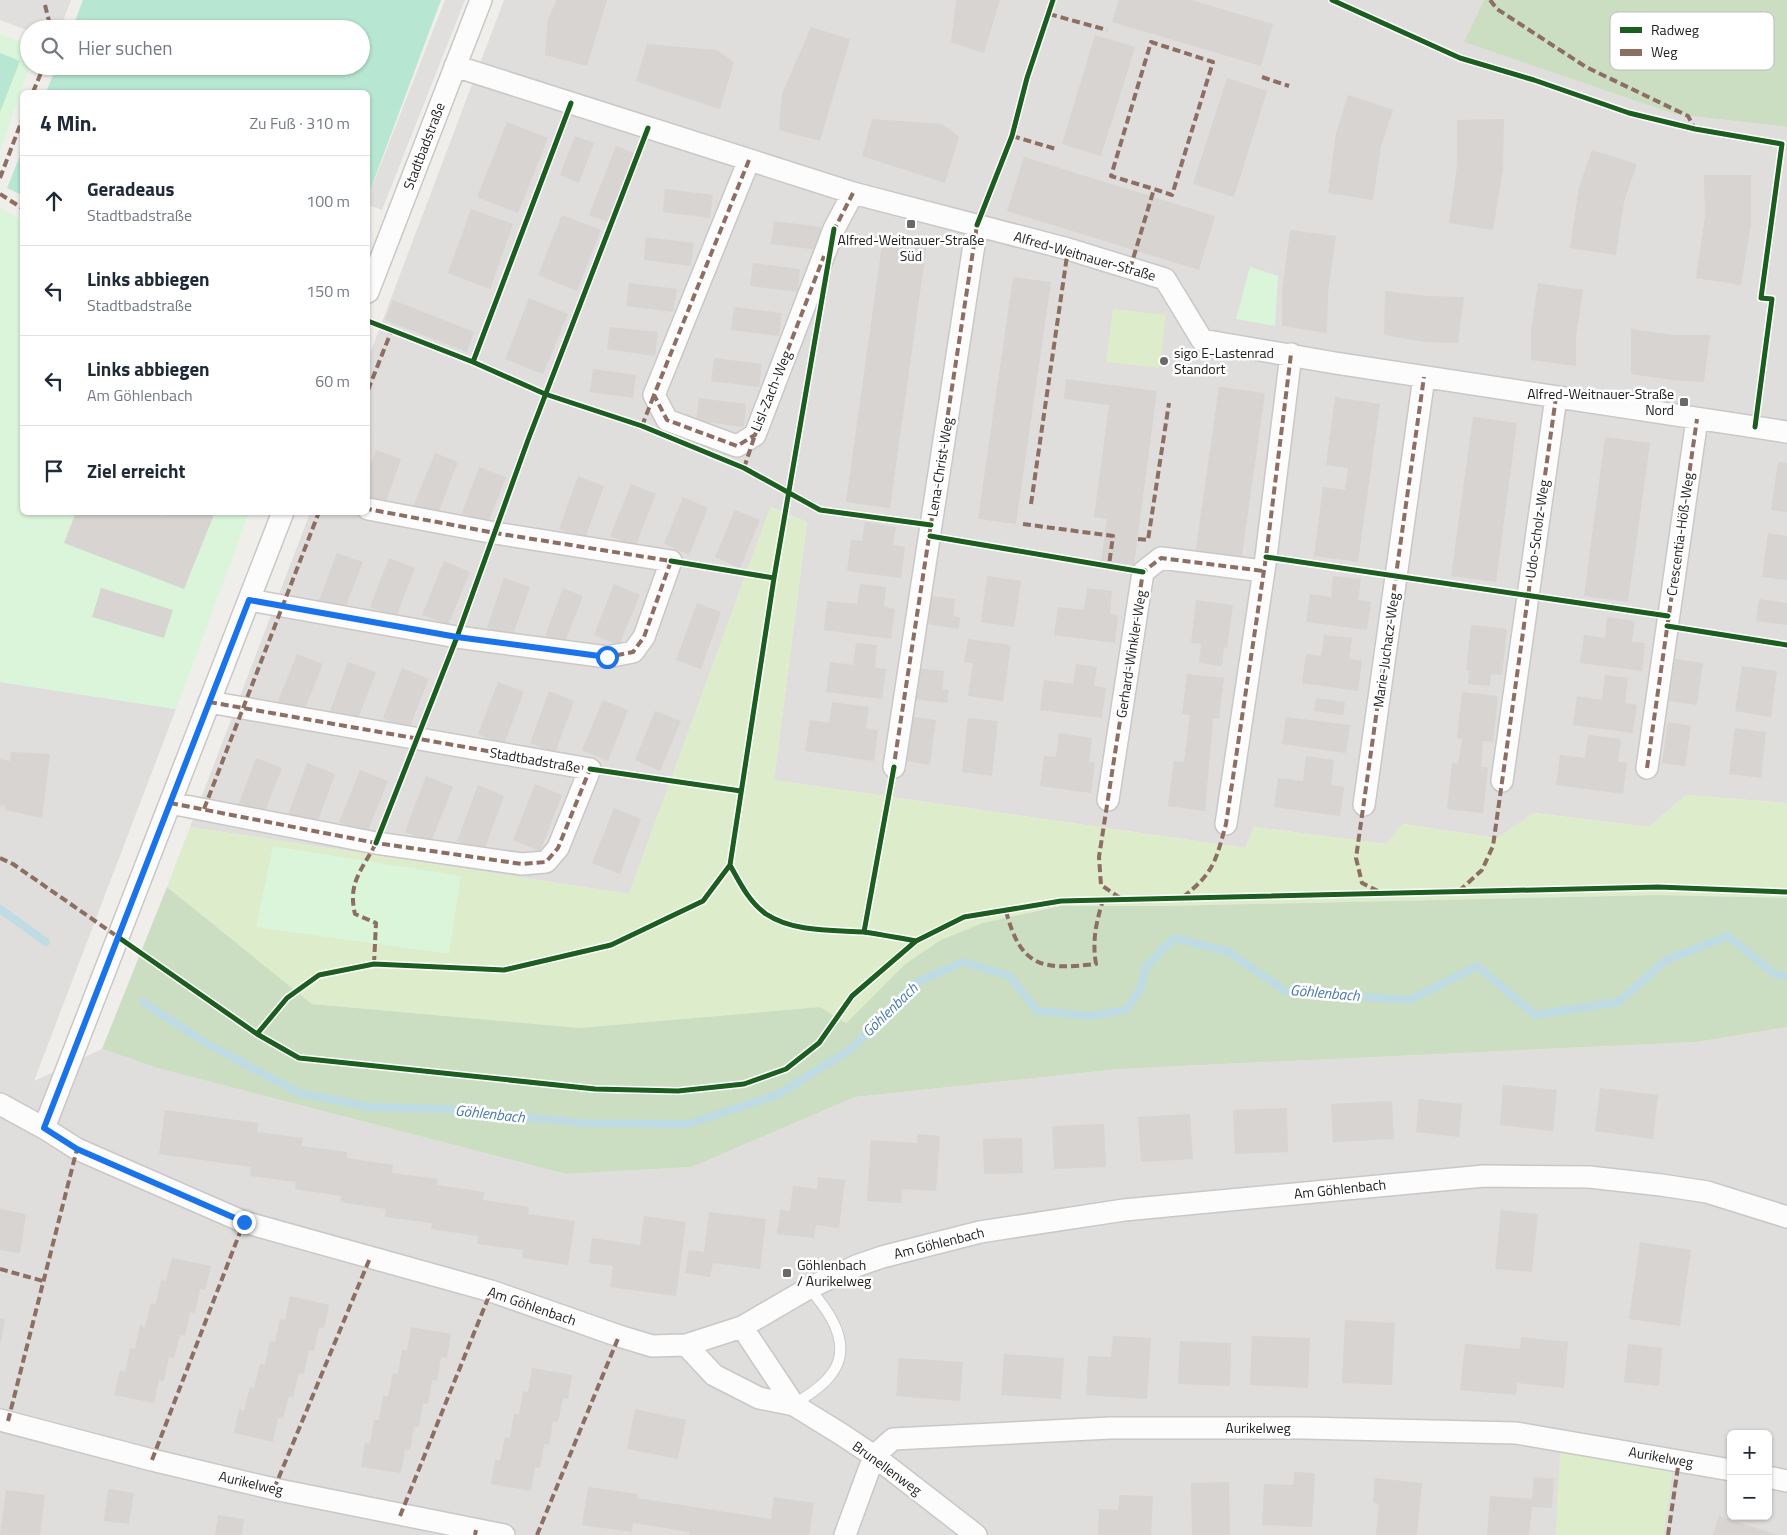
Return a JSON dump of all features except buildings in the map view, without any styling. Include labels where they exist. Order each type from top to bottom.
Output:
[{"type":"street","name":"Stadtbadstraße","points":[[370,287],[481,0]]},
{"type":"street","name":"Alfred-Weitnauer-Straße","points":[[455,66],[853,192],[1068,249],[1165,279],[1202,340],[1787,432]]},
{"type":"street","name":"Lisl-Zach-Weg","points":[[749,160],[654,395],[667,420],[737,446],[755,435],[834,229],[853,192]]},
{"type":"street","name":"Lena-Christ-Weg","points":[[894,767],[977,225]]},
{"type":"street","points":[[1226,824],[1292,354]]},
{"type":"street","name":"Marie-Juchacz-Weg","points":[[1364,805],[1424,376]]},
{"type":"street","name":"Udo-Scholz-Weg","points":[[1502,781],[1556,397]]},
{"type":"street","name":"Crescentia-Höß-Weg","points":[[1647,768],[1697,419]]},
{"type":"street","points":[[249,600],[457,637],[607,657],[633,652],[644,637],[671,561],[495,533],[370,509]]},
{"type":"street","points":[[44,1128],[281,515]]},
{"type":"street","name":"Gerhard-Winkler-Weg","points":[[1108,800],[1143,572],[1161,558],[1263,571]]},
{"type":"street","name":"Stadtbadstraße","points":[[170,803],[376,843],[522,864],[546,862],[558,848],[590,769],[209,702]]},
{"type":"street","name":"Am Göhlenbach","points":[[0,1104],[77,1149],[244,1222],[491,1291],[652,1346],[686,1345],[742,1327],[809,1288],[856,1266],[882,1257],[980,1232],[1124,1210],[1484,1176],[1589,1177],[1707,1192],[1787,1217]]},
{"type":"street","name":"Brunellenweg","points":[[742,1327],[794,1405]]},
{"type":"street","name":"Brunellenweg","points":[[686,1345],[714,1376],[759,1398],[794,1405],[874,1456],[976,1535]]},
{"type":"street","name":"Aurikelweg","points":[[0,1420],[152,1460],[274,1489],[504,1535]]},
{"type":"street","name":"Aurikelweg","points":[[845,1535],[874,1456],[893,1439],[1110,1428],[1304,1428],[1516,1433],[1727,1469]]},
{"type":"street","points":[[1772,1478],[1787,1481]]},
{"type":"lane","points":[[794,1405],[831,1375],[839,1358],[839,1340],[836,1324],[809,1288]]},
{"type":"shaded area","points":[[0,0],[71,0],[63,20],[20,20],[20,28],[0,20]]},
{"type":"shaded area","points":[[445,0],[465,0],[382,210],[370,206],[370,192]]},
{"type":"shaded area","points":[[504,0],[1484,0],[1465,42],[1674,114],[1787,127],[1787,803],[1686,795],[1649,827],[1534,813],[1497,838],[1403,824],[1387,844],[1254,827],[1245,848],[774,780],[807,522],[771,507],[629,894],[190,827],[309,515],[370,515],[370,354]]},
{"type":"shaded area","points":[[0,682],[176,709],[34,1081],[102,1049],[157,1068],[566,1174],[692,1167],[855,1097],[1119,1069],[1697,1042],[1787,1027],[1787,1535],[0,1535]]},
{"type":"green space","points":[[83,0],[441,0],[370,191],[370,90],[47,90],[53,75],[370,75],[370,20],[75,20]]},
{"type":"green space","points":[[1484,0],[1787,0],[1787,127],[1674,114],[1464,42]]},
{"type":"green space","points":[[0,34],[20,42],[20,75],[27,75],[0,151]]},
{"type":"green space","points":[[0,53],[20,61],[0,112]]},
{"type":"green space","points":[[20,156],[20,194],[7,188]]},
{"type":"green space","points":[[0,208],[20,219],[20,515],[248,515],[176,709],[0,682]]},
{"type":"green space","points":[[1250,267],[1278,276],[1275,326],[1236,319]]},
{"type":"green space","points":[[1113,309],[1166,315],[1159,368],[1106,362]]},
{"type":"green space","points":[[770,507],[807,522],[774,780],[1245,848],[1254,827],[1387,844],[1402,824],[1497,838],[1534,813],[1649,827],[1686,795],[1787,803],[1787,898],[1659,895],[1165,906],[1061,906],[904,965],[846,1023],[820,1007],[579,1028],[312,1004],[167,887],[190,827],[629,894]]},
{"type":"green space","points":[[273,846],[461,876],[449,954],[256,927]]},
{"type":"green space","points":[[167,887],[312,1004],[579,1028],[820,1007],[846,1023],[904,965],[941,940],[983,923],[1061,906],[1165,906],[1659,895],[1787,898],[1787,1027],[1697,1042],[1119,1069],[855,1097],[692,1167],[566,1174],[157,1068],[102,1049]]},
{"type":"green space","points":[[1560,1453],[1673,1468],[1664,1535],[1556,1535]]},
{"type":"waterway","name":"Göhlenbach","points":[[0,909],[46,942]]},
{"type":"waterway","name":"Göhlenbach","points":[[143,1002],[206,1043],[299,1093],[371,1107],[444,1109],[584,1123],[688,1124],[779,1094],[851,1049],[915,983],[963,962],[1010,976],[1037,1011],[1091,1016],[1126,1010],[1141,988],[1145,968],[1174,938],[1227,951],[1287,992],[1410,1000],[1477,966],[1535,1015],[1619,1002],[1666,960],[1728,936],[1773,973],[1787,977]]},
{"type":"marked path","points":[[1490,0],[1497,9],[1586,67],[1688,116],[1695,129]]},
{"type":"marked path","points":[[45,5],[49,20]]},
{"type":"marked path","points":[[1049,14],[1107,30]]},
{"type":"marked path","points":[[1130,269],[1154,189],[1172,195],[1213,62],[1151,42],[1111,176],[1154,189]]},
{"type":"marked path","points":[[34,90],[40,75]]},
{"type":"marked path","points":[[1262,77],[1289,86]]},
{"type":"marked path","points":[[0,178],[20,125]]},
{"type":"marked path","points":[[1012,136],[1056,149]]},
{"type":"marked path","points":[[749,160],[654,395],[667,420],[737,446],[755,435],[824,256]]},
{"type":"marked path","points":[[833,232],[853,193]]},
{"type":"marked path","points":[[0,194],[20,207]]},
{"type":"marked path","points":[[893,771],[977,225]]},
{"type":"marked path","points":[[1031,504],[1068,249]]},
{"type":"marked path","points":[[370,385],[391,332]]},
{"type":"marked path","points":[[1183,897],[1208,873],[1216,857],[1226,824],[1266,557],[1291,354]]},
{"type":"marked path","points":[[1378,891],[1362,883],[1356,858],[1424,377]]},
{"type":"marked path","points":[[642,426],[654,395]]},
{"type":"marked path","points":[[1459,891],[1482,870],[1493,846],[1556,397]]},
{"type":"marked path","points":[[1138,539],[1148,540],[1169,403]]},
{"type":"marked path","points":[[1647,768],[1697,419]]},
{"type":"marked path","points":[[744,468],[755,435]]},
{"type":"marked path","points":[[249,600],[457,637],[607,657],[633,652],[644,637],[671,561],[495,533],[370,509]]},
{"type":"marked path","points":[[204,809],[318,515]]},
{"type":"marked path","points":[[1023,524],[1113,536],[1109,565]]},
{"type":"marked path","points":[[1120,898],[1101,885],[1099,857],[1143,572],[1161,558],[1263,571]]},
{"type":"marked path","points":[[170,803],[376,843],[522,864],[546,862],[558,848],[590,769],[209,702]]},
{"type":"marked path","points":[[374,964],[376,923],[355,914],[353,892],[358,875],[377,841]]},
{"type":"marked path","points":[[0,858],[13,864],[121,939]]},
{"type":"marked path","points":[[1006,911],[1019,944],[1036,961],[1048,965],[1061,966],[1096,964],[1095,932],[1103,900]]},
{"type":"marked path","points":[[8,1421],[77,1149]]},
{"type":"marked path","points":[[152,1460],[244,1222]]},
{"type":"marked path","points":[[274,1489],[370,1258]]},
{"type":"marked path","points":[[0,1269],[43,1281]]},
{"type":"marked path","points":[[400,1516],[491,1291]]},
{"type":"marked path","points":[[537,1535],[619,1336]]},
{"type":"marked path","points":[[1668,1535],[1679,1460]]},
{"type":"marked path","points":[[475,1535],[476,1530]]},
{"type":"cycle path","points":[[977,225],[1012,136],[1027,78],[1053,0]]},
{"type":"cycle path","points":[[1332,0],[1460,58],[1534,80],[1629,113],[1695,129],[1782,144],[1761,298],[1772,299],[1755,427]]},
{"type":"cycle path","points":[[473,362],[571,103]]},
{"type":"cycle path","points":[[376,843],[457,637],[528,440],[648,128]]},
{"type":"cycle path","points":[[834,229],[774,578],[730,865],[745,892],[755,904],[766,914],[777,920],[813,929],[863,932],[916,941]]},
{"type":"cycle path","points":[[370,322],[473,362],[545,394],[642,426],[744,468],[820,510],[931,525]]},
{"type":"cycle path","points":[[930,536],[1143,572]]},
{"type":"cycle path","points":[[1266,557],[1668,616]]},
{"type":"cycle path","points":[[671,561],[774,578]]},
{"type":"cycle path","points":[[1667,626],[1787,645]]},
{"type":"cycle path","points":[[864,932],[894,767]]},
{"type":"cycle path","points":[[590,769],[741,791]]},
{"type":"cycle path","points":[[257,1034],[287,998],[319,975],[374,964],[504,970],[611,945],[703,901],[730,865]]},
{"type":"cycle path","points":[[118,937],[257,1034],[299,1058],[595,1089],[678,1091],[744,1084],[786,1069],[819,1043],[852,996],[916,941],[964,917],[1061,901],[1658,887],[1787,892]]},
{"type":"place","name":"Alfred-Weitnauer-Straße Süd","points":[[911,224]]},
{"type":"place","name":"sigo E-Lastenrad Standort","points":[[1164,361]]},
{"type":"place","name":"Alfred-Weitnauer-Straße Nord","points":[[1684,402]]},
{"type":"place","name":"Göhlenbach / Aurikelweg","points":[[787,1273]]},
{"type":"route","points":[[244,1222],[77,1149],[44,1128],[249,600],[457,637],[607,657]]}]
